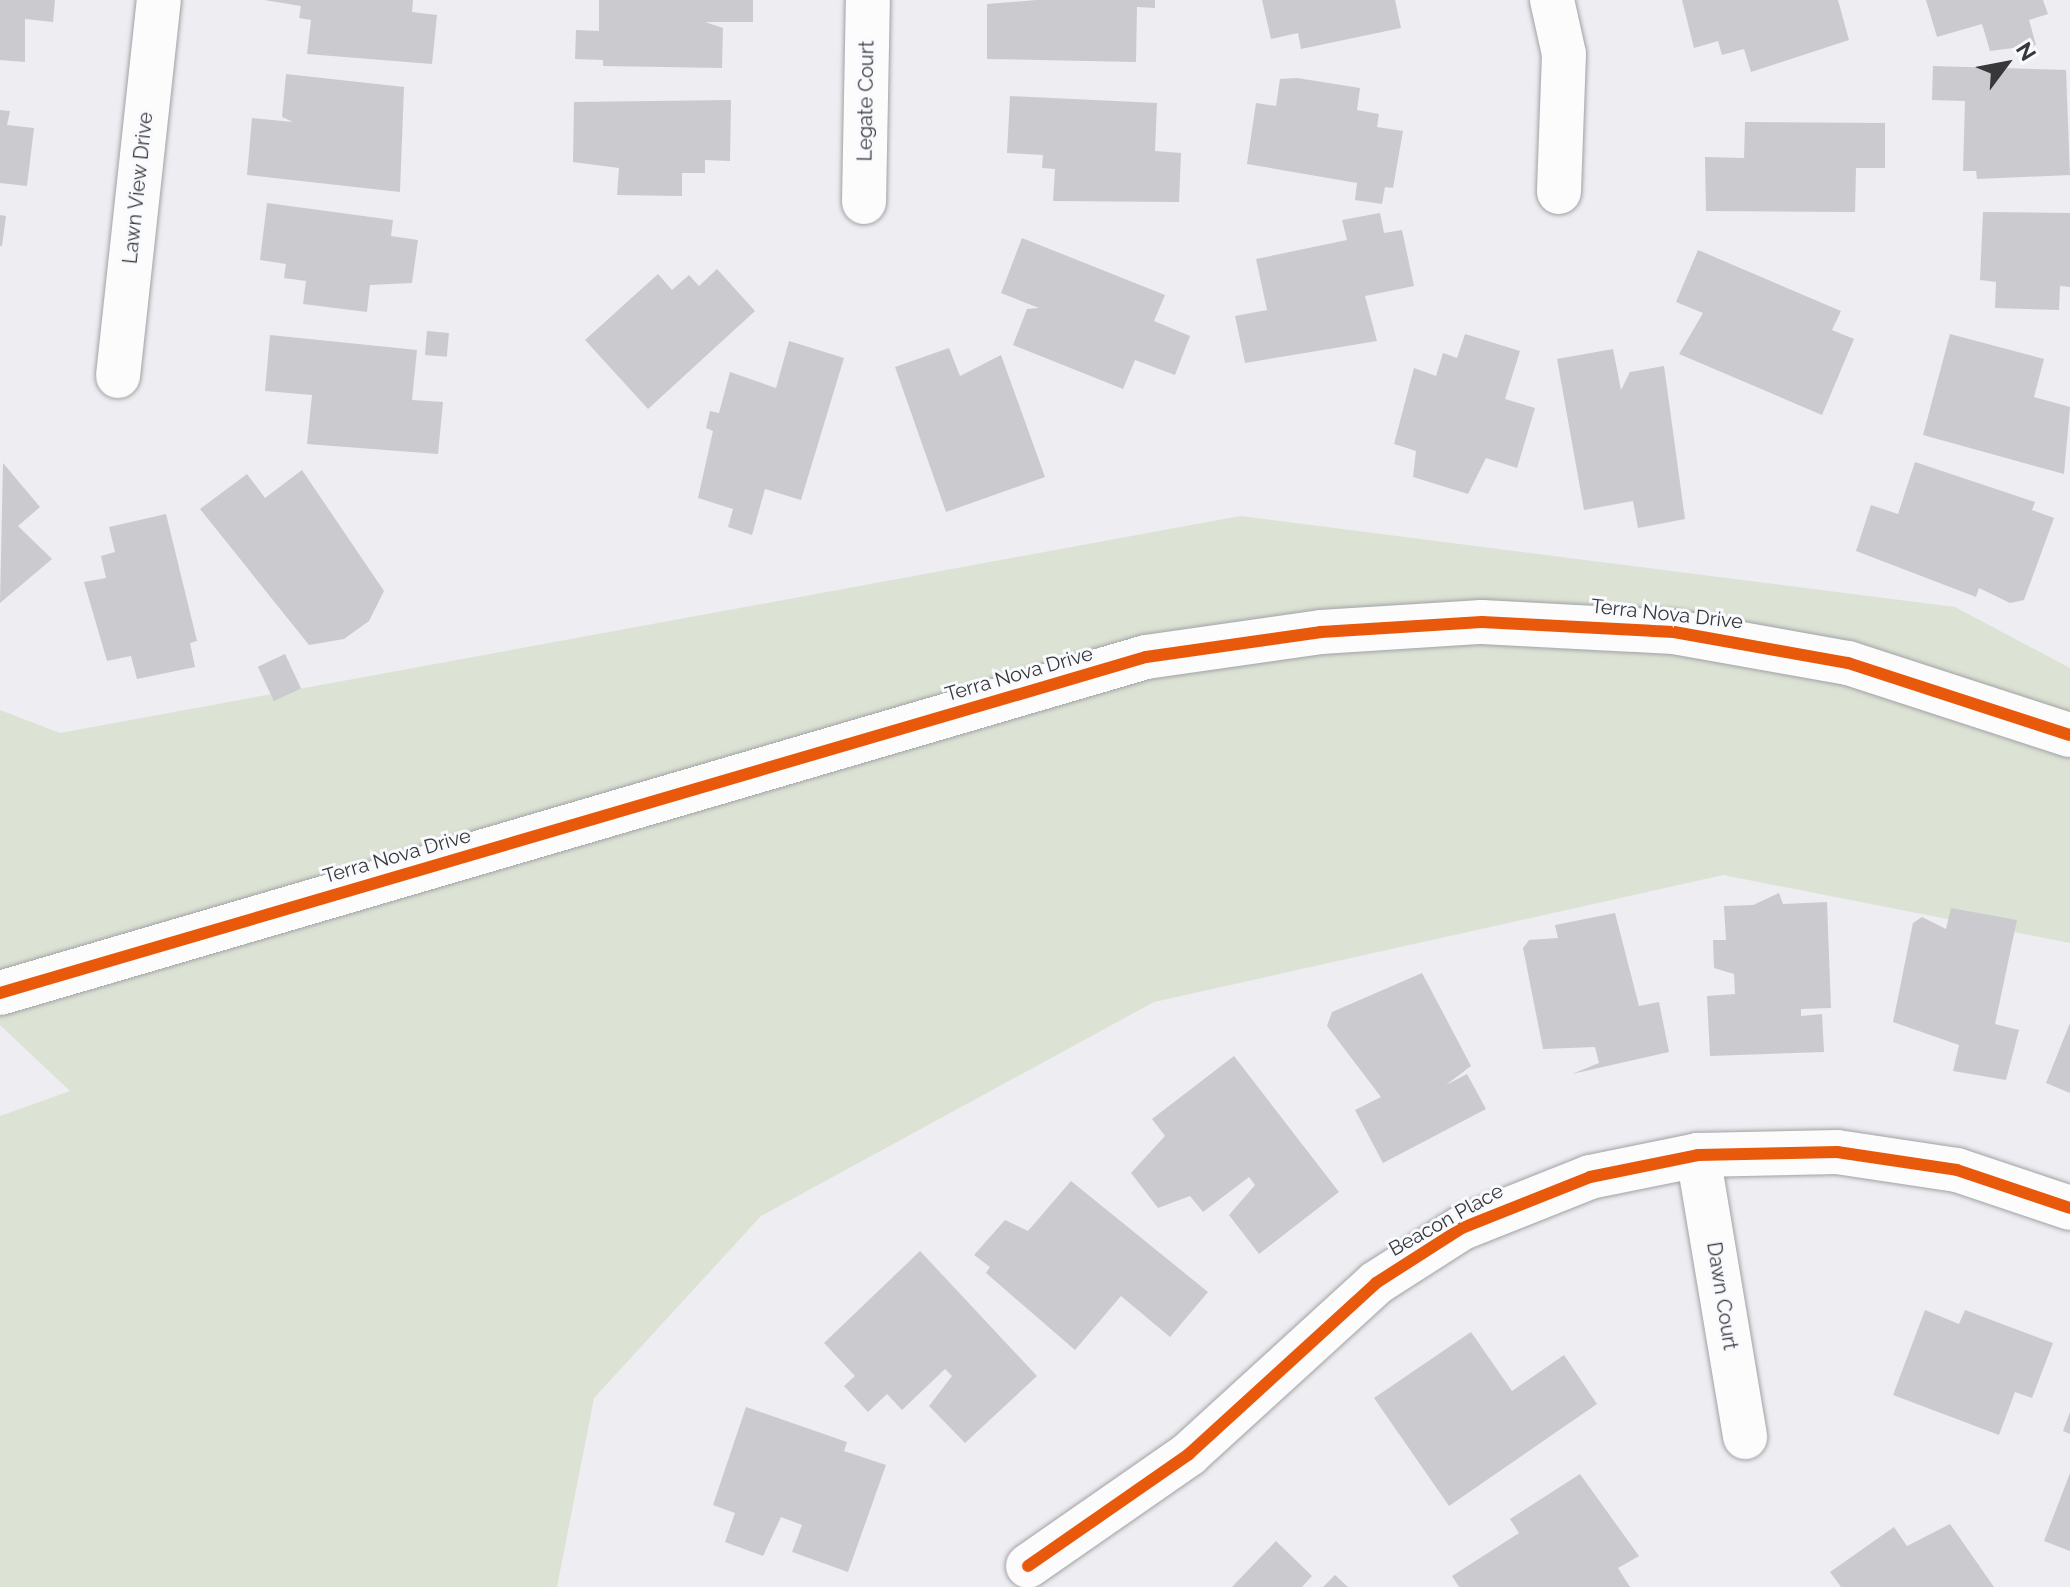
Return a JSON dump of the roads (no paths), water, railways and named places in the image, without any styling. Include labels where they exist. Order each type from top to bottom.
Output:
[{"type":"street","name":"Lawn View Drive","points":[[118,376],[159,0]]},
{"type":"street","name":"Legate Court","points":[[864,202],[868,0]]},
{"type":"street","points":[[1552,0],[1564,54],[1559,192]]},
{"type":"street","name":"Terra Nova Drive","points":[[0,993],[1146,657],[1321,632],[1482,622],[1674,632],[1848,663],[2069,732]]},
{"type":"street","name":"Beacon Place","points":[[1028,1566],[1189,1454],[1329,1322],[1427,1249],[1509,1205],[1576,1182],[1698,1155],[1837,1152],[1905,1159],[2070,1208]]},
{"type":"street","name":"Dawn Court","points":[[1698,1155],[1745,1437]]}]
